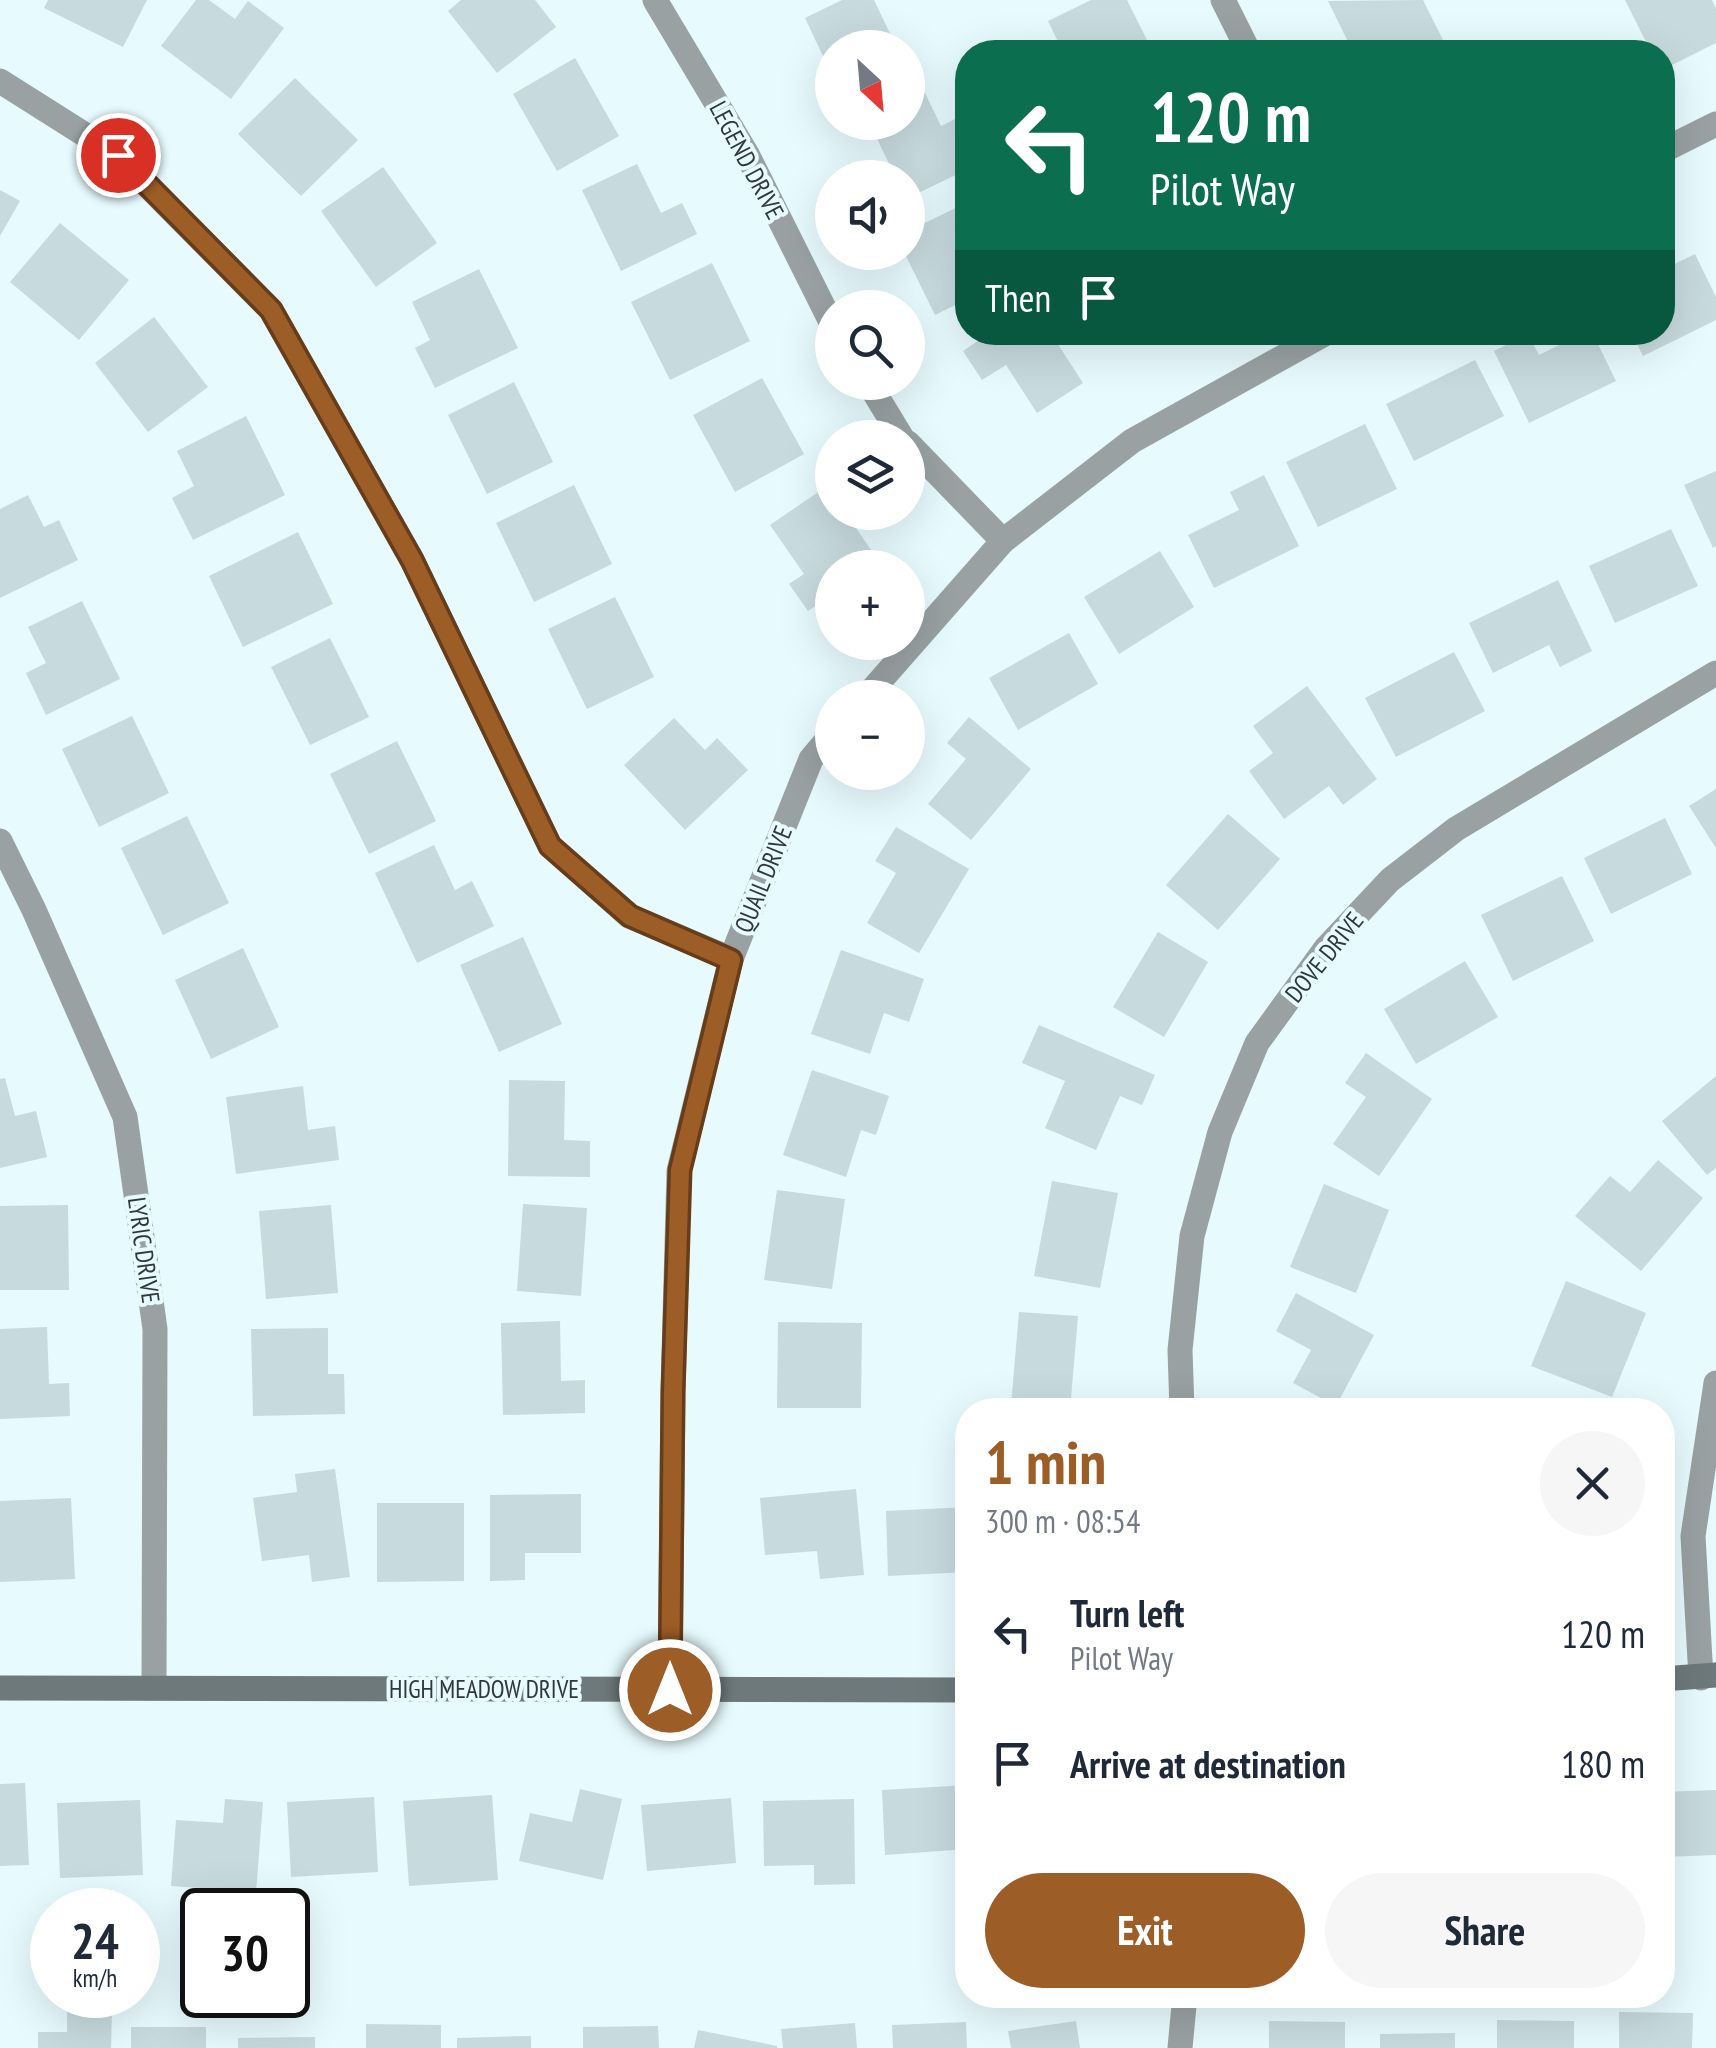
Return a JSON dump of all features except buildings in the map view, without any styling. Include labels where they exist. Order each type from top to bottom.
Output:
[{"type":"street","name":"LEGEND DRIVE","points":[[655,0],[748,156],[815,290]]},
{"type":"street","points":[[1223,0],[1243,40]]},
{"type":"street","points":[[0,81],[118,155],[271,310],[412,560],[550,846],[630,916],[731,960]]},
{"type":"street","points":[[1675,144],[1716,124]]},
{"type":"street","points":[[881,680],[1003,541],[1132,441],[1305,345]]},
{"type":"street","points":[[925,461],[1003,541]]},
{"type":"street","name":"DOVE DRIVE","points":[[1182,1398],[1180,1350],[1192,1236],[1220,1132],[1257,1042],[1326,948],[1390,880],[1456,828],[1716,673]]},
{"type":"street","name":"QUAIL DRIVE","points":[[670,1690],[680,1170],[731,960],[815,754]]},
{"type":"street","name":"LYRIC DRIVE","points":[[0,840],[125,1117],[155,1329],[154,1687]]},
{"type":"street","points":[[1675,1678],[1708,1676],[1693,1536],[1716,1384]]},
{"type":"street","name":"HIGH MEADOW DRIVE","points":[[0,1688],[955,1690]]},
{"type":"street","points":[[1180,2048],[1184,2008]]},
{"type":"route","points":[[118,155],[271,310],[412,560],[550,846],[630,916],[731,960],[680,1170],[670,1690]]}]
